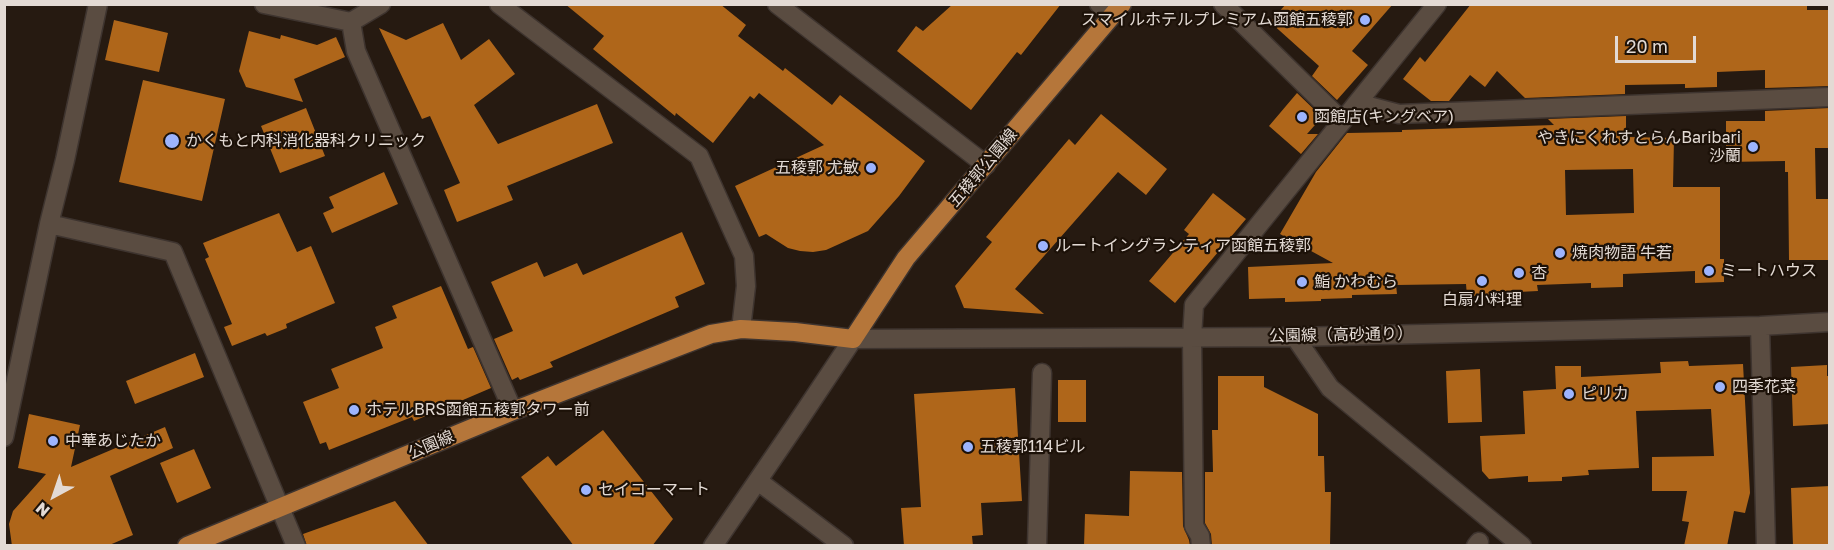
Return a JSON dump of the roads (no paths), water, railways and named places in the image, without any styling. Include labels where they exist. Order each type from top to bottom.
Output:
[{"type":"main road","name":"五稜郭公園線","points":[[853,339],[906,258],[986,165],[1111,8]]},
{"type":"main road","name":"公園線","points":[[187,546],[513,411],[711,334],[741,329],[795,332],[853,339]]},
{"type":"street","points":[[4,437],[98,4]]},
{"type":"street","points":[[264,4],[351,22],[381,4]]},
{"type":"street","points":[[499,4],[699,156],[744,256],[746,286],[741,329]]},
{"type":"street","points":[[777,4],[986,165]]},
{"type":"street","points":[[1224,4],[1342,121]]},
{"type":"street","points":[[1201,546],[1200,536],[1194,526],[1192,337],[1194,304],[1437,4]]},
{"type":"street","points":[[351,22],[356,51],[513,411]]},
{"type":"street","points":[[1357,103],[1399,114],[1830,98]]},
{"type":"street","points":[[49,224],[173,252],[296,546]]},
{"type":"street","name":"公園線（高砂通り）","points":[[853,339],[1295,337],[1760,326],[1830,322]]},
{"type":"street","points":[[1760,326],[1766,546]]},
{"type":"street","points":[[1295,337],[1330,388],[1522,546]]},
{"type":"street","points":[[713,546],[853,339]]},
{"type":"street","points":[[1037,546],[1042,373]]},
{"type":"street","points":[[758,481],[844,546]]},
{"type":"place","name":"スマイルホテルプレミアム函館五稜郭","points":[[1365,20]]},
{"type":"place","name":"函館店(キングベア)","points":[[1302,117]]},
{"type":"place","name":"かくもと内科消化器科クリニック","points":[[172,141]]},
{"type":"place","name":"やきにくれすとらんBaribari 沙蘭","points":[[1753,147]]},
{"type":"place","name":"五稜郭 尤敏","points":[[871,168]]},
{"type":"place","name":"ルートイングランティア函館五稜郭","points":[[1043,246]]},
{"type":"place","name":"焼肉物語 牛若","points":[[1560,253]]},
{"type":"place","name":"ミートハウス","points":[[1709,271]]},
{"type":"place","name":"杏","points":[[1519,273]]},
{"type":"place","name":"白扇小料理","points":[[1482,281]]},
{"type":"place","name":"鮨 かわむら","points":[[1302,282]]},
{"type":"place","name":"四季花菜","points":[[1720,387]]},
{"type":"place","name":"ピリカ","points":[[1569,394]]},
{"type":"place","name":"ホテルBRS函館五稜郭タワー前","points":[[354,410]]},
{"type":"place","name":"中華あじたか","points":[[53,441]]},
{"type":"place","name":"五稜郭114ビル","points":[[968,447]]},
{"type":"place","name":"セイコーマート","points":[[586,490]]}]
